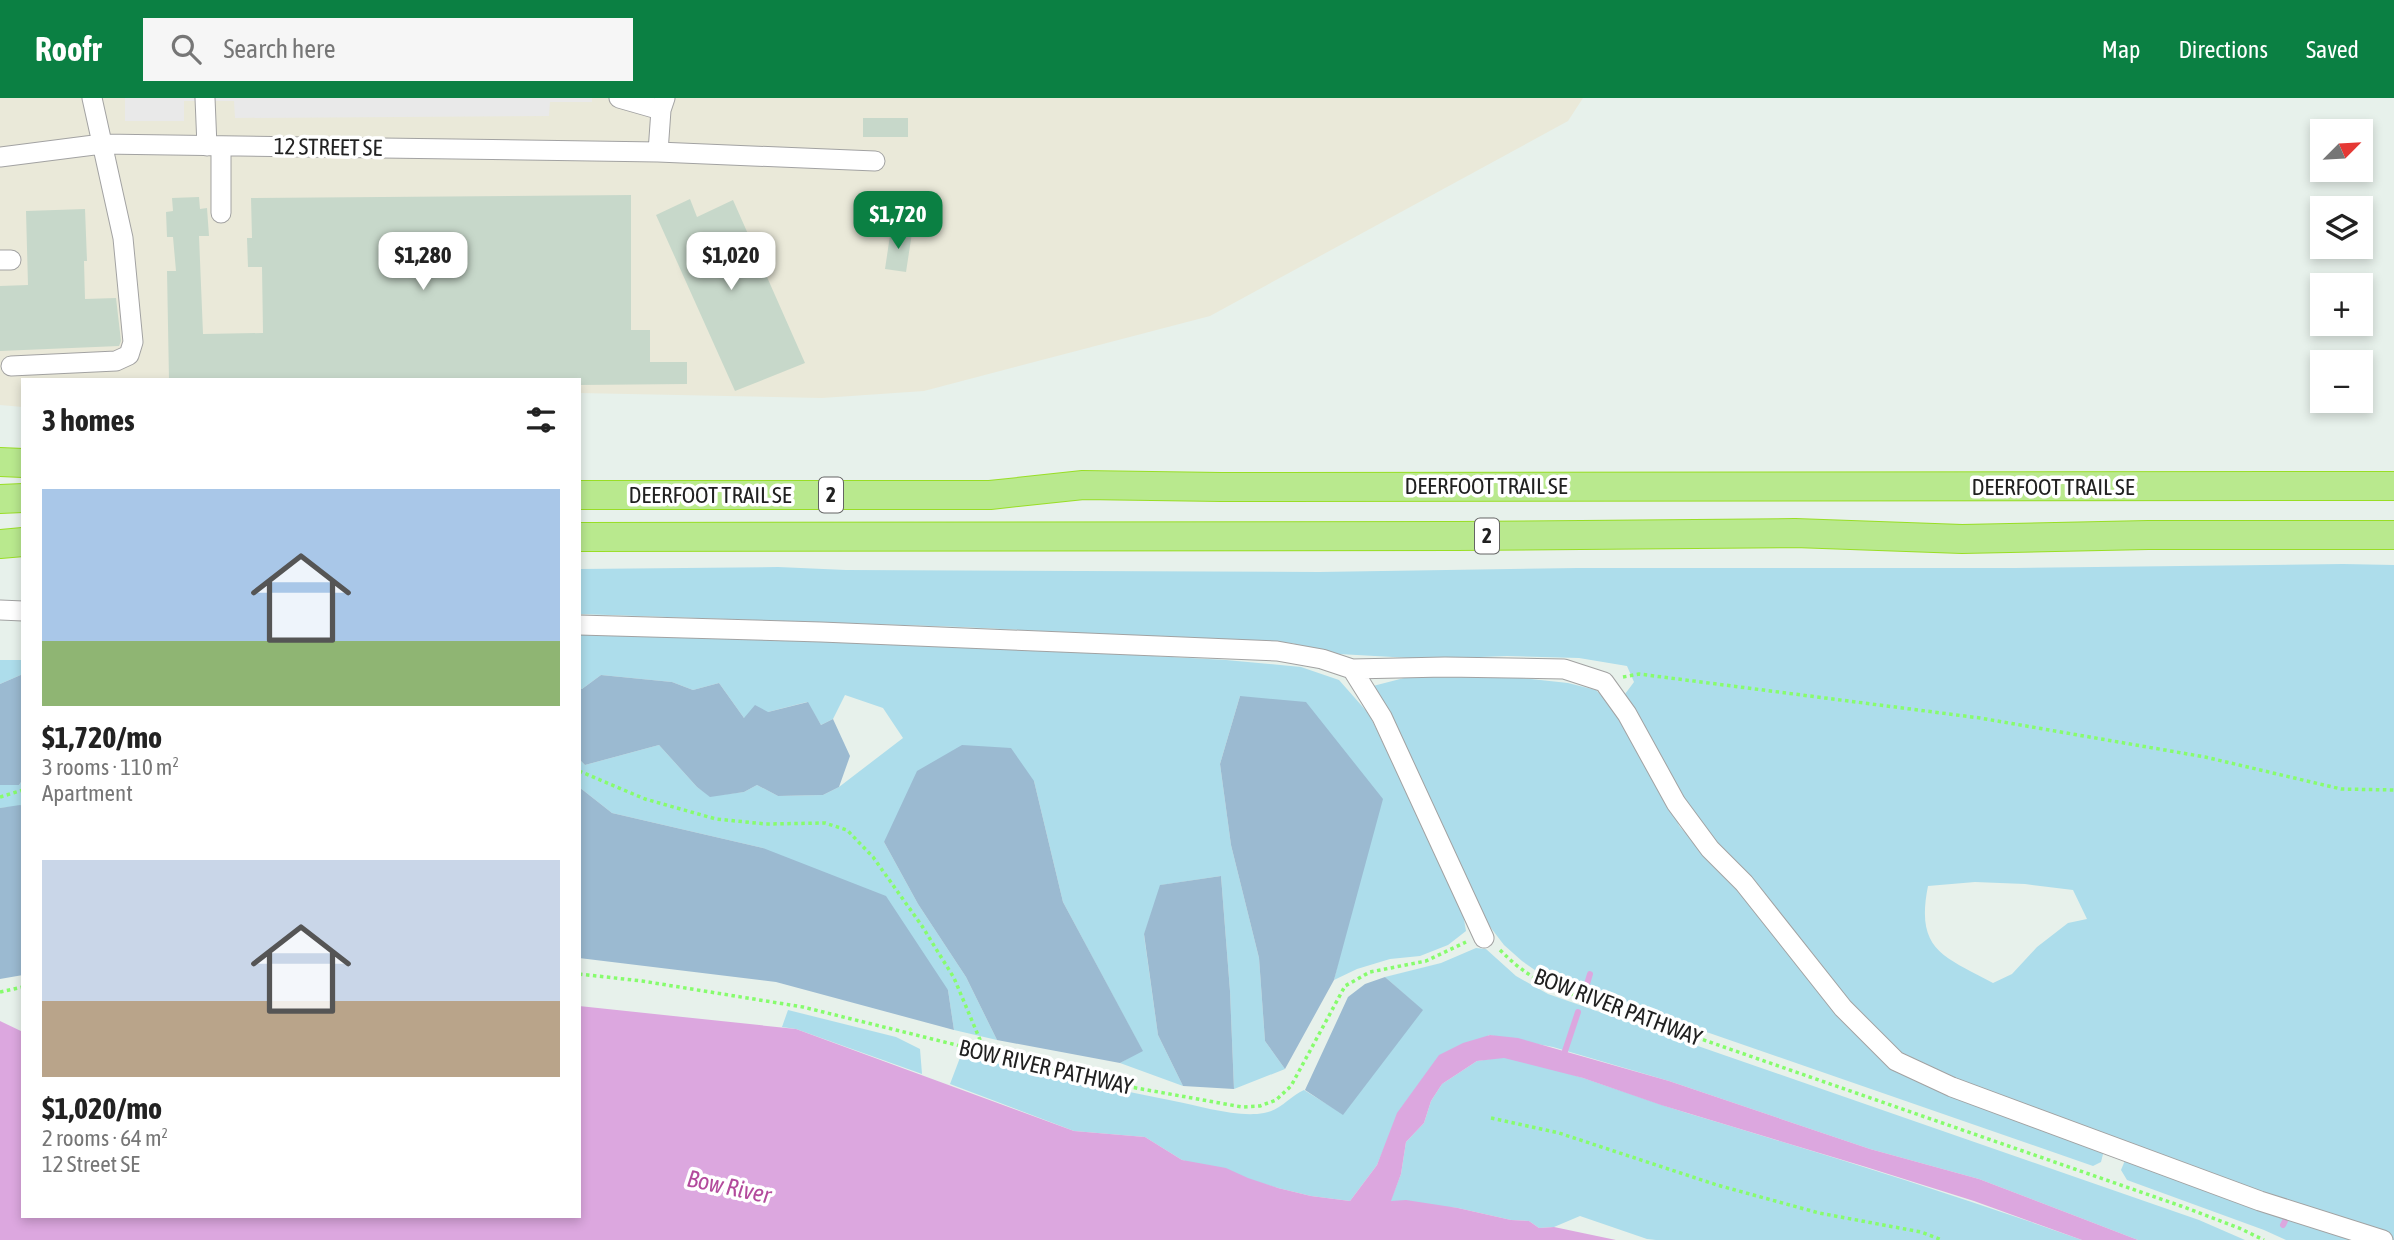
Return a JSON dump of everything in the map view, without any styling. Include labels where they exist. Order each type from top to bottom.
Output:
[{"type":"highway","points":[[0,462],[21,463]]},
{"type":"highway","points":[[581,476],[1083,485]]},
{"type":"highway","name":"DEERFOOT TRAIL SE","points":[[581,495],[990,495],[1083,485],[2394,486]]},
{"type":"highway","points":[[0,499],[21,498]]},
{"type":"highway","name":"DEERFOOT TRAIL SE","points":[[581,537],[1456,537],[1795,533],[1962,539],[2162,535],[2394,535]]},
{"type":"highway","points":[[0,544],[21,541]]},
{"type":"street","points":[[11,366],[116,361],[129,355],[134,342],[123,238],[92,98]]},
{"type":"street","points":[[205,98],[214,146],[221,213]]},
{"type":"street","points":[[619,98],[663,104],[658,152]]},
{"type":"street","name":"12 STREET SE","points":[[0,157],[102,144],[658,152],[875,161]]},
{"type":"street","points":[[0,610],[21,611]]},
{"type":"street","points":[[581,625],[1277,651],[1322,659],[1352,669],[1564,669],[1604,682],[1627,714],[1676,803],[1710,849],[1744,883],[1843,1008],[1896,1061],[1952,1087],[2247,1196],[2383,1240]]},
{"type":"street","points":[[1352,669],[1382,718],[1484,938]]},
{"type":"path","points":[[1604,682],[1639,674],[1980,718],[2205,757],[2341,789],[2394,790]]},
{"type":"path","points":[[581,772],[645,799],[716,819],[766,824],[825,823],[847,830],[873,857],[954,978],[986,1054]]},
{"type":"path","points":[[0,797],[21,791]]},
{"type":"path","name":"BOW RIVER PATHWAY","points":[[581,974],[642,981],[803,1007],[1114,1084],[1242,1107],[1260,1106],[1276,1100],[1291,1086],[1345,986],[1370,972],[1426,961],[1474,938],[1484,938],[1520,969],[1536,980],[1554,987],[2167,1202],[2264,1240]]},
{"type":"path","points":[[0,992],[21,987]]},
{"type":"path","points":[[1492,1118],[1559,1133],[1717,1185],[1819,1213],[1921,1232],[1942,1240]]},
{"type":"shaded area","points":[[0,98],[1583,98],[1568,121],[1210,316],[924,391],[822,398],[581,393],[581,378],[21,378],[21,407],[0,405]]},
{"type":"shaded area","points":[[125,98],[592,98],[592,102],[550,102],[549,116],[235,118],[234,101],[184,101],[184,121],[125,121]]},
{"type":"shaded area","points":[[2394,565],[2394,1240],[2286,1240],[2127,1180],[2121,1170],[2126,1158],[2104,1150],[2101,1162],[2093,1166],[1542,975],[1522,961],[1504,945],[1477,905],[1373,686],[1408,677],[1503,676],[1568,683],[1596,690],[1620,715],[1680,827],[1720,869],[1625,694],[1634,682],[1627,666],[1579,658],[1507,656],[1429,659],[1339,654],[1291,643],[961,627],[581,614],[581,569],[778,567],[846,570],[1319,572],[1578,568]],"holes":[[[1975,882],[2073,890],[2087,919],[2068,923],[2037,947],[2012,974],[1993,983],[1947,958],[1937,949],[1926,925],[1928,886]]]},
{"type":"shaded area","points":[[581,631],[1099,653],[1301,667],[1339,680],[1369,714],[1462,908],[1466,931],[1448,945],[1420,956],[1390,959],[1357,969],[1334,980],[1346,929],[1240,696],[1220,764],[1231,845],[1259,958],[1265,1041],[1285,1069],[1234,1089],[1221,876],[1161,885],[1144,935],[1158,1035],[1183,1086],[1120,1063],[1142,1050],[1063,902],[1034,781],[884,842],[918,904],[966,977],[997,1040],[954,1030],[948,990],[763,848],[612,813],[581,789],[581,761],[585,765],[659,745],[697,787],[710,796],[744,792],[757,785],[778,796],[823,795],[839,787],[903,738],[883,708],[845,695],[833,719],[821,725],[807,702],[744,718],[719,683],[693,690],[672,682],[601,675],[582,689]]},
{"type":"shaded area","points":[[0,660],[21,660],[21,675],[0,684]]},
{"type":"shaded area","points":[[21,675],[19,785],[0,785],[0,684]]},
{"type":"shaded area","points":[[601,675],[672,682],[693,690],[719,683],[744,718],[755,705],[768,712],[808,702],[821,725],[833,719],[850,756],[839,787],[823,795],[778,796],[757,785],[744,792],[710,797],[697,787],[659,745],[585,765],[581,761],[582,689]]},
{"type":"shaded area","points":[[1240,696],[1306,702],[1383,799],[1334,980],[1285,1069],[1265,1041],[1259,958],[1231,845],[1220,764]]},
{"type":"shaded area","points":[[962,745],[1011,748],[1034,781],[1063,902],[1143,1051],[1120,1063],[997,1040],[966,977],[918,904],[884,842],[917,771]]},
{"type":"shaded area","points":[[21,782],[21,806],[0,808],[0,785],[19,785]]},
{"type":"shaded area","points":[[581,789],[612,813],[763,848],[886,896],[948,990],[954,1030],[776,982],[581,958]]},
{"type":"shaded area","points":[[21,805],[21,975],[0,979],[0,808]]},
{"type":"shaded area","points":[[1221,876],[1234,1089],[1183,1086],[1158,1035],[1144,934],[1160,885]]},
{"type":"shaded area","points":[[1476,948],[1486,949],[1516,976],[1548,994],[2199,1220],[2245,1240],[2138,1240],[1979,1179],[1870,1149],[1669,1081],[1553,1047],[1489,1035],[1387,1141],[1377,1165],[1350,1201],[1278,1188],[1182,1160],[1145,1137],[1074,1131],[950,1084],[961,1055],[1094,1085],[1243,1114],[1270,1112],[1304,1090],[1343,1114],[1422,1010],[1385,977],[1441,963]]},
{"type":"shaded area","points":[[1385,977],[1423,1010],[1343,1115],[1305,1090],[1348,997],[1365,984]]},
{"type":"shaded area","points":[[788,1010],[896,1037],[920,1049],[922,1074],[796,1029],[782,1027]]},
{"type":"shaded area","points":[[1504,1057],[1574,1075],[1935,1190],[2082,1240],[1656,1240],[1580,1216],[1554,1227],[1539,1228],[1529,1221],[1511,1220],[1458,1208],[1390,1202],[1401,1174],[1406,1142],[1424,1123],[1431,1101],[1442,1084],[1477,1061]]},
{"type":"water","name":"Bow River","points":[[581,1006],[796,1029],[1074,1131],[1145,1137],[1182,1160],[1226,1168],[1278,1188],[1350,1201],[1377,1165],[1397,1113],[1439,1055],[1463,1043],[1490,1035],[1518,1038],[1669,1081],[1870,1149],[1979,1179],[2138,1240],[2082,1240],[1974,1201],[1661,1105],[1583,1078],[1504,1058],[1477,1061],[1442,1084],[1431,1101],[1424,1123],[1406,1142],[1401,1174],[1391,1201],[1406,1200],[1458,1208],[1511,1220],[1529,1221],[1539,1228],[1554,1227],[1616,1240],[0,1240],[0,1021],[21,1031],[21,1218],[581,1218]]},
{"type":"building","points":[[863,118],[908,118],[908,137],[863,137]]},
{"type":"building","points":[[631,195],[631,330],[650,330],[650,362],[687,362],[687,384],[581,385],[581,378],[169,378],[167,271],[176,271],[173,237],[167,237],[166,212],[173,211],[172,198],[199,197],[200,209],[207,208],[209,236],[199,236],[203,334],[263,333],[262,267],[248,267],[247,238],[252,238],[251,198]]},
{"type":"building","points":[[690,199],[697,217],[733,200],[805,363],[735,391],[656,215]]},
{"type":"building","points":[[85,209],[85,299],[116,298],[121,341],[119,346],[0,351],[0,286],[28,285],[26,211]]},
{"type":"building","points":[[891,229],[912,233],[906,272],[885,269]]},
{"type":"waterway","points":[[1587,984],[1590,974]]},
{"type":"waterway","points":[[1565,1051],[1578,1012]]},
{"type":"waterway","points":[[2283,1225],[2286,1219]]}]
